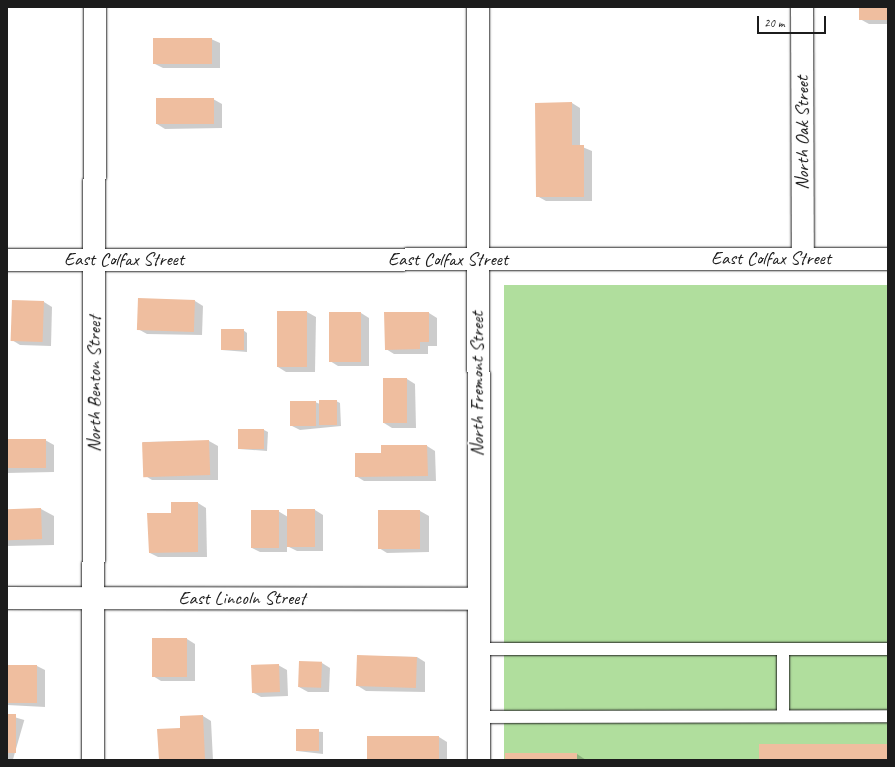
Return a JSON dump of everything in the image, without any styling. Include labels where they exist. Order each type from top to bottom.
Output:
[{"type":"street","name":"North Benton Street","points":[[93,760],[95,598],[95,7]]},
{"type":"street","name":"North Fremont Street","points":[[478,7],[479,760]]},
{"type":"street","name":"North Oak Street","points":[[802,7],[803,259]]},
{"type":"street","name":"East Colfax Street","points":[[7,260],[888,259]]},
{"type":"street","name":"East Lincoln Street","points":[[7,598],[478,599]]},
{"type":"lane","points":[[478,649],[888,649]]},
{"type":"lane","points":[[782,649],[783,716]]},
{"type":"lane","points":[[478,717],[888,716]]},
{"type":"green space","points":[[504,285],[888,285],[888,760],[504,760]]},
{"type":"building","points":[[859,7],[887,7],[887,20],[859,20]]},
{"type":"building","points":[[153,38],[212,38],[212,64],[153,64]]},
{"type":"building","points":[[156,98],[214,98],[214,124],[156,124]]},
{"type":"building","points":[[572,102],[572,145],[584,145],[584,197],[536,197],[535,103]]},
{"type":"building","points":[[138,298],[195,300],[194,332],[137,330]]},
{"type":"building","points":[[12,300],[44,301],[43,342],[11,341]]},
{"type":"building","points":[[277,311],[307,311],[307,367],[277,367]]},
{"type":"building","points":[[329,312],[361,312],[361,362],[329,362]]},
{"type":"building","points":[[384,312],[429,312],[429,342],[420,342],[420,349],[385,350]]},
{"type":"building","points":[[221,329],[244,329],[244,350],[221,350]]},
{"type":"building","points":[[383,378],[407,378],[407,423],[383,423]]},
{"type":"building","points":[[319,400],[337,400],[337,425],[319,425]]},
{"type":"building","points":[[290,401],[316,401],[316,426],[290,426]]},
{"type":"building","points":[[238,429],[264,429],[264,449],[238,449]]},
{"type":"building","points":[[7,439],[46,439],[46,468],[7,468]]},
{"type":"building","points":[[209,440],[210,475],[143,477],[142,442]]},
{"type":"building","points":[[381,445],[427,445],[428,476],[355,477],[355,453],[381,453]]},
{"type":"building","points":[[171,502],[198,502],[198,552],[149,553],[147,513],[171,513]]},
{"type":"building","points":[[41,508],[42,539],[8,540],[7,509]]},
{"type":"building","points":[[287,509],[315,509],[315,547],[287,547]]},
{"type":"building","points":[[251,510],[279,510],[279,548],[251,548]]},
{"type":"building","points":[[378,510],[420,510],[420,549],[378,549]]},
{"type":"building","points":[[152,638],[187,638],[187,677],[152,677]]},
{"type":"building","points":[[357,655],[417,657],[416,688],[356,686]]},
{"type":"building","points":[[299,661],[322,662],[321,688],[298,687]]},
{"type":"building","points":[[279,664],[280,692],[252,693],[251,665]]},
{"type":"building","points":[[7,665],[37,665],[37,703],[7,703]]},
{"type":"building","points":[[7,714],[16,714],[16,753],[7,753]]},
{"type":"building","points":[[203,715],[205,759],[159,760],[157,729],[180,728],[180,716]]},
{"type":"building","points":[[296,729],[319,729],[319,751],[296,751]]},
{"type":"building","points":[[367,736],[439,736],[439,760],[367,760]]},
{"type":"building","points":[[759,744],[888,744],[888,760],[759,760]]},
{"type":"building","points":[[505,753],[577,753],[577,760],[505,760]]}]
